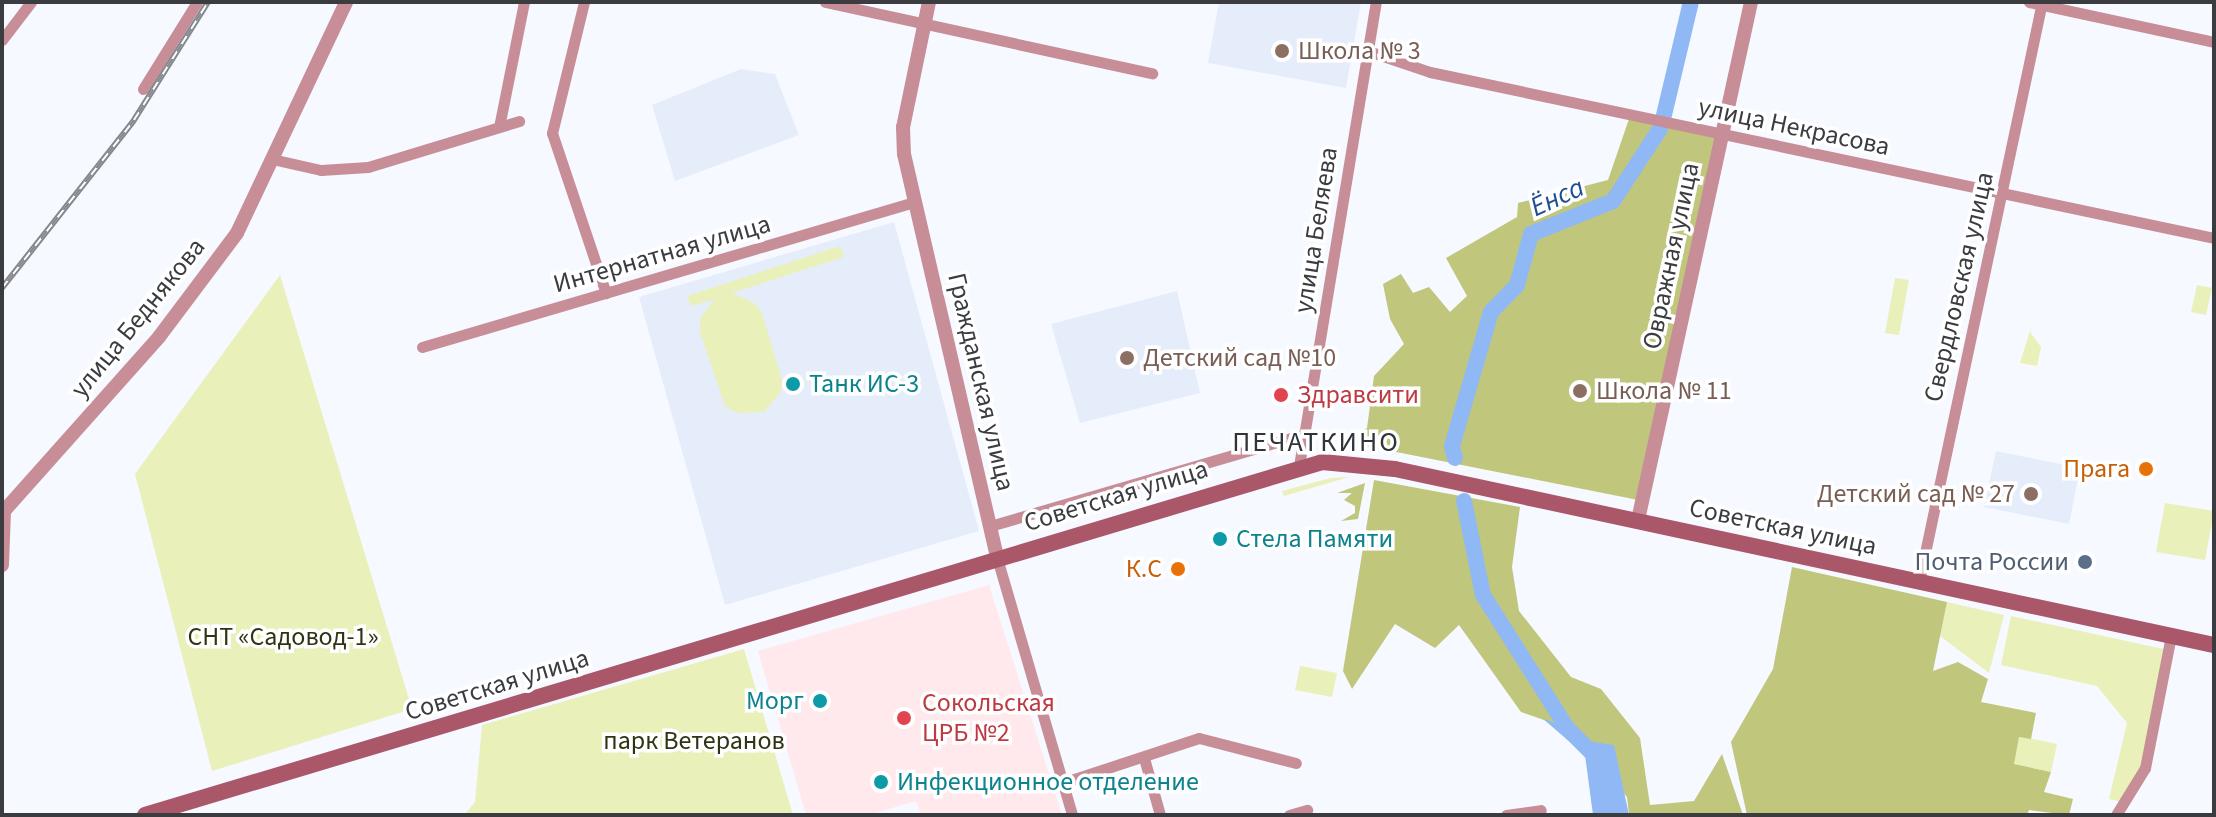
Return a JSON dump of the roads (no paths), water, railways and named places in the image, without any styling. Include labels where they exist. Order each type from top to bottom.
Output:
[{"type":"main road","name":"Советская улица","points":[[145,815],[1299,466],[1376,465],[2214,645]]},
{"type":"street","points":[[2,40],[31,2]]},
{"type":"street","points":[[143,89],[197,2]]},
{"type":"street","name":"улица Беднякова","points":[[2,565],[4,511],[212,271],[272,159],[346,2]]},
{"type":"street","points":[[499,127],[524,2]]},
{"type":"street","points":[[584,2],[552,133],[606,293]]},
{"type":"street","points":[[825,2],[1152,73]]},
{"type":"street","name":"Гражданская улица","points":[[929,2],[903,127],[914,202],[997,558],[1072,815]]},
{"type":"street","name":"улица Беляева","points":[[1299,466],[1376,2]]},
{"type":"street","name":"Овражная улица","points":[[1638,520],[1751,2]]},
{"type":"street","points":[[2037,3],[2214,42]]},
{"type":"street","name":"Свердловская улица","points":[[1919,581],[2037,3]]},
{"type":"street","name":"улица Некрасова","points":[[1368,51],[1430,72],[2214,238]]},
{"type":"street","points":[[272,159],[321,170],[368,167],[519,121]]},
{"type":"street","name":"Интернатная улица","points":[[422,347],[914,202]]},
{"type":"street","name":"Советская улица","points":[[990,526],[1304,434]]},
{"type":"street","points":[[2116,815],[2145,768],[2171,636]]},
{"type":"street","points":[[1062,783],[1199,738],[1296,763]]},
{"type":"street","points":[[1144,758],[1160,815]]},
{"type":"street","points":[[1289,815],[1307,810]]},
{"type":"street","points":[[1506,815],[1541,810]]},
{"type":"water","points":[[1542,718],[1567,728],[1579,740],[1614,745],[1629,815],[1593,815],[1585,755]]},
{"type":"waterway","name":"Ёнса","points":[[1664,115],[1691,2]]},
{"type":"waterway","name":"Ёнса","points":[[1455,458],[1452,446],[1491,312],[1517,285],[1531,234],[1613,201],[1660,129]]},
{"type":"waterway","name":"Ёнса","points":[[1464,501],[1483,595],[1567,728],[1594,755]]},
{"type":"railway","points":[[2,288],[134,120],[208,2]]},
{"type":"place","name":"Школа № 3","points":[[1282,51]]},
{"type":"place","name":"Детский сад №10","points":[[1127,358]]},
{"type":"place","name":"Танк ИС-3","points":[[793,384]]},
{"type":"place","name":"Школа № 11","points":[[1580,391]]},
{"type":"place","name":"Здравсити","points":[[1281,395]]},
{"type":"place","name":"Прага","points":[[2146,469]]},
{"type":"place","name":"Детский сад № 27","points":[[2031,494]]},
{"type":"place","name":"Стела Памяти","points":[[1220,539]]},
{"type":"place","name":"Почта России","points":[[2085,562]]},
{"type":"place","name":"К.С","points":[[1178,569]]},
{"type":"place","name":"Морг","points":[[820,701]]},
{"type":"place","name":"Сокольская ЦРБ №2","points":[[904,718]]},
{"type":"place","name":"Инфекционное отделение","points":[[881,782]]},
{"type":"district","name":"ПЕЧАТКИНО","points":[[1316,442]]},
{"type":"park label","name":"СНТ «Садовод-1»","points":[[283,637]]},
{"type":"park label","name":"парк Ветеранов","points":[[694,741]]}]
